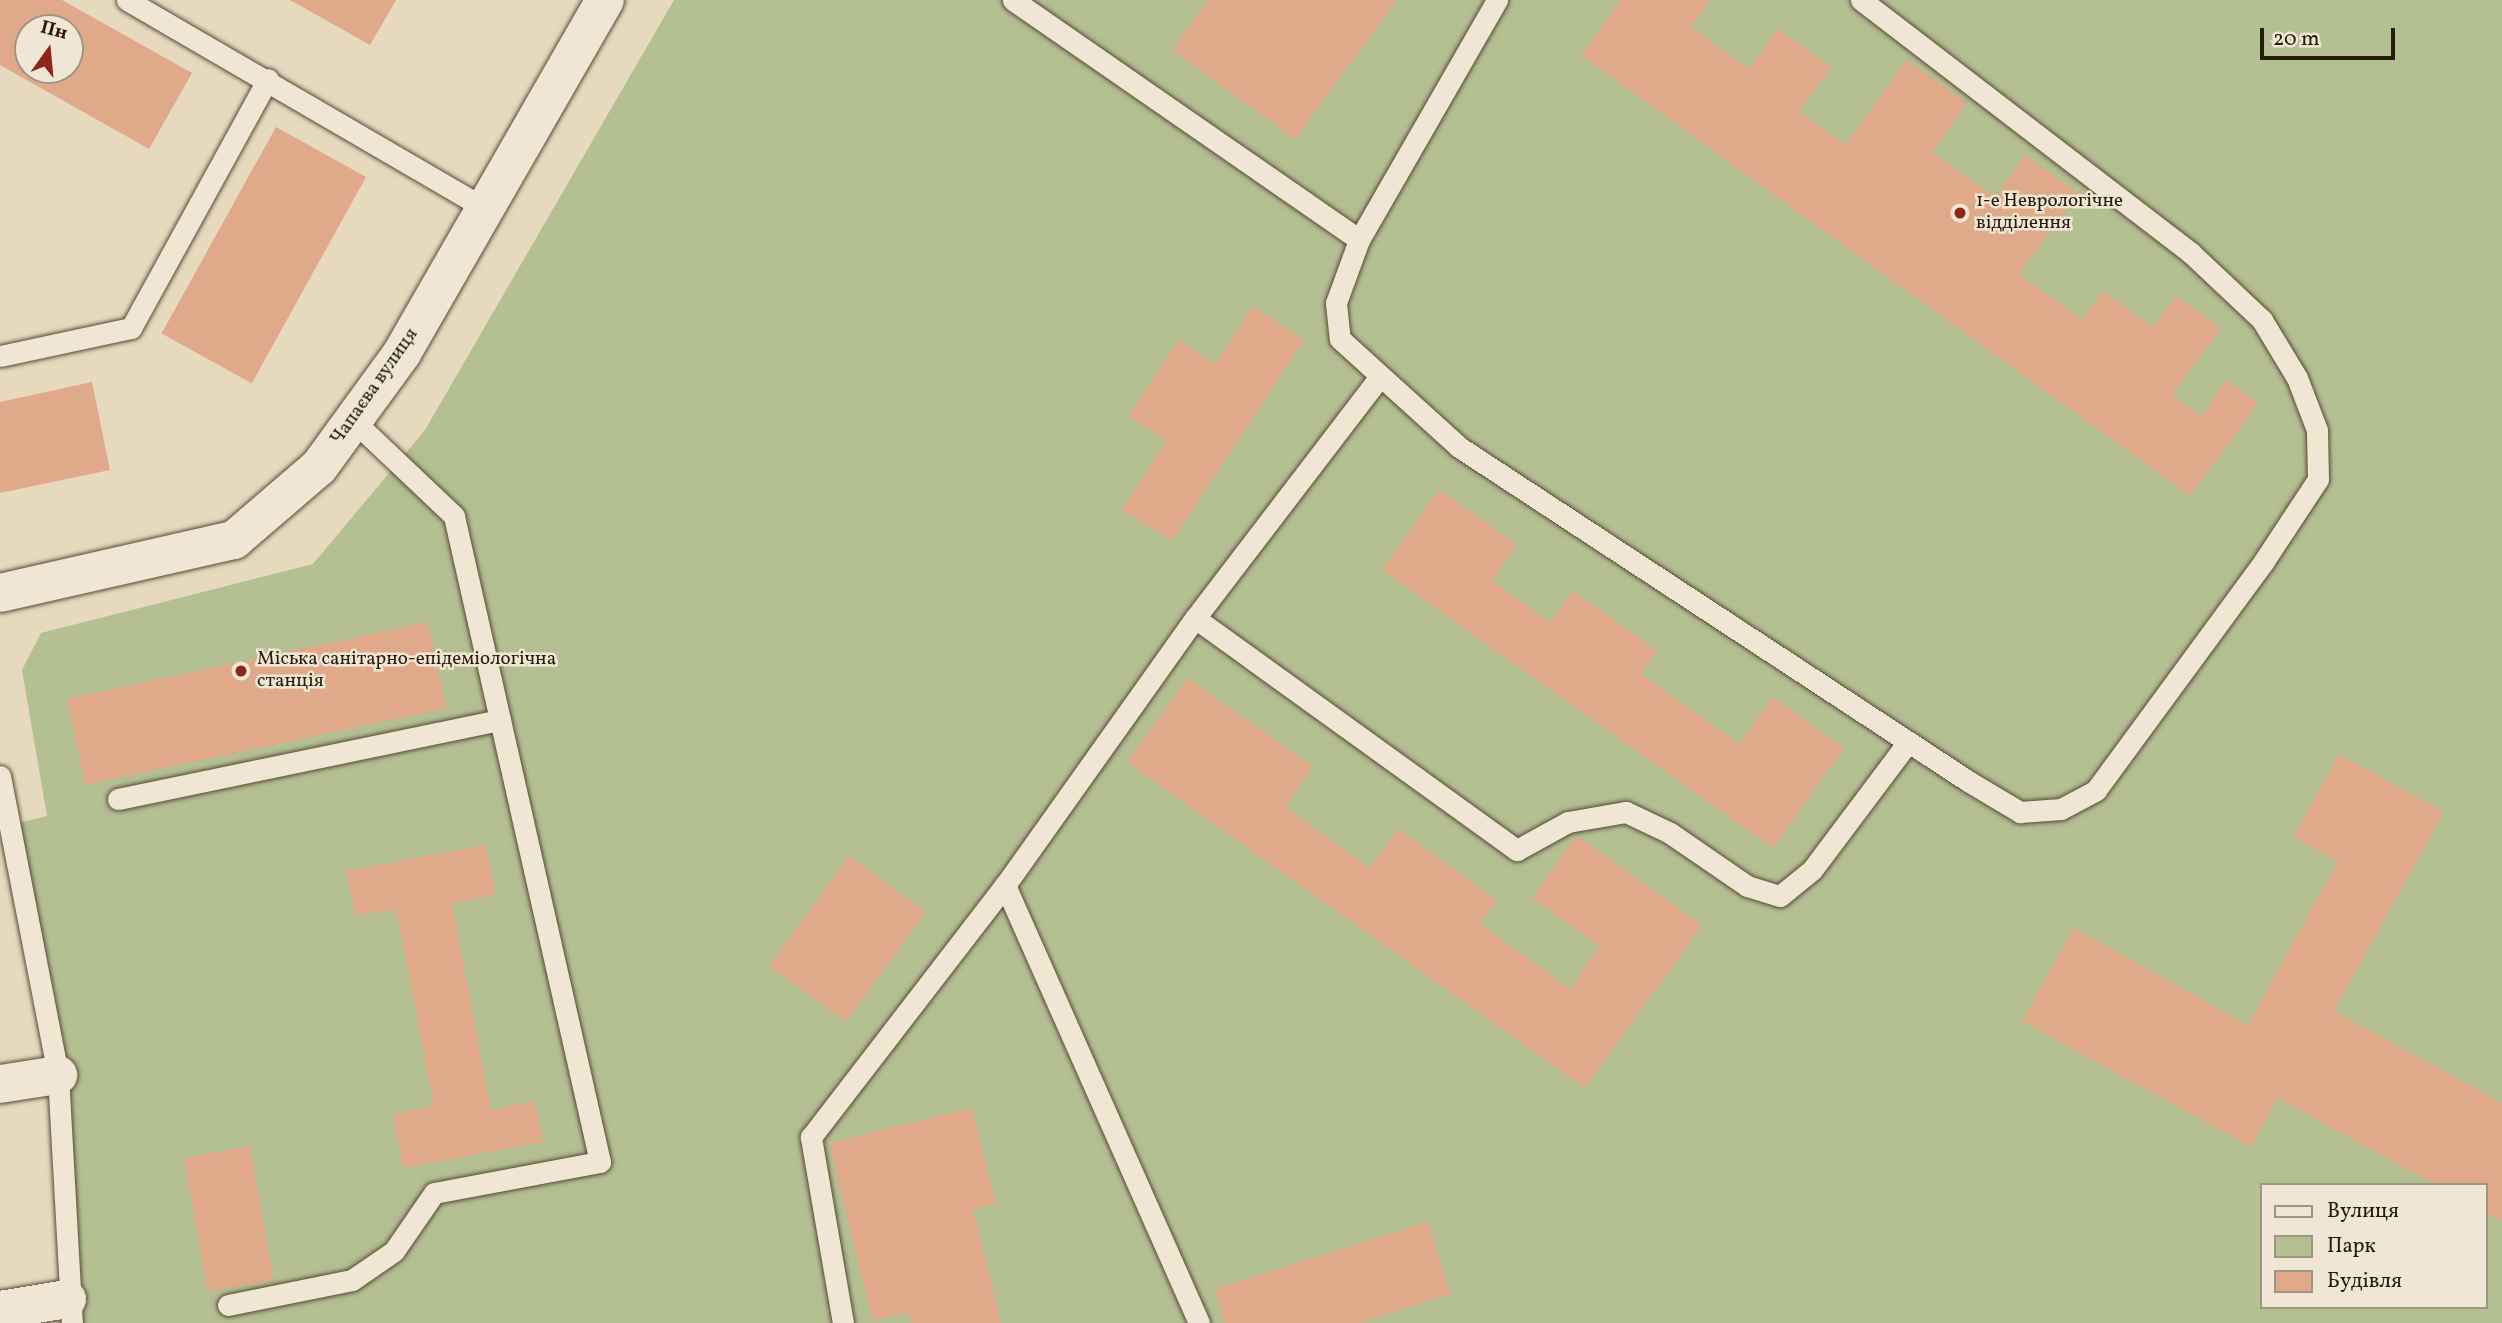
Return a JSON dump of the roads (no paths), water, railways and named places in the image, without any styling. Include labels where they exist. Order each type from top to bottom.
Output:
[{"type":"street","name":"Чапаєва вулиця","points":[[0,593],[234,540],[319,467],[402,353],[483,207],[605,0]]},
{"type":"street","points":[[0,1084],[58,1075]]},
{"type":"street","points":[[0,1310],[70,1311]]},
{"type":"lane","points":[[127,0],[268,79],[483,207]]},
{"type":"lane","points":[[1013,0],[1359,240]]},
{"type":"lane","points":[[1497,0],[1359,240],[1336,303],[1340,339],[1377,379],[1459,447],[1908,742],[2020,812],[2061,809],[2096,790],[2168,699],[2318,479],[2317,430],[2297,378],[2262,320],[2192,253],[1861,0]]},
{"type":"lane","points":[[0,356],[131,328],[268,79]]},
{"type":"lane","points":[[843,1323],[811,1137],[1005,885],[1195,618],[1377,379]]},
{"type":"lane","points":[[228,1305],[352,1280],[394,1251],[434,1193],[600,1162],[454,516],[353,420]]},
{"type":"lane","points":[[1195,618],[1517,850],[1568,822],[1626,812],[1670,833],[1747,886],[1780,896],[1812,870],[1908,742]]},
{"type":"lane","points":[[118,799],[500,720]]},
{"type":"lane","points":[[0,776],[58,1075],[70,1311]]},
{"type":"lane","points":[[1005,885],[1199,1323]]},
{"type":"place","name":"1-е Неврологічне відділення","points":[[1960,213]]},
{"type":"place","name":"Міська санітарно-епідеміологічна станція","points":[[241,671]]}]
